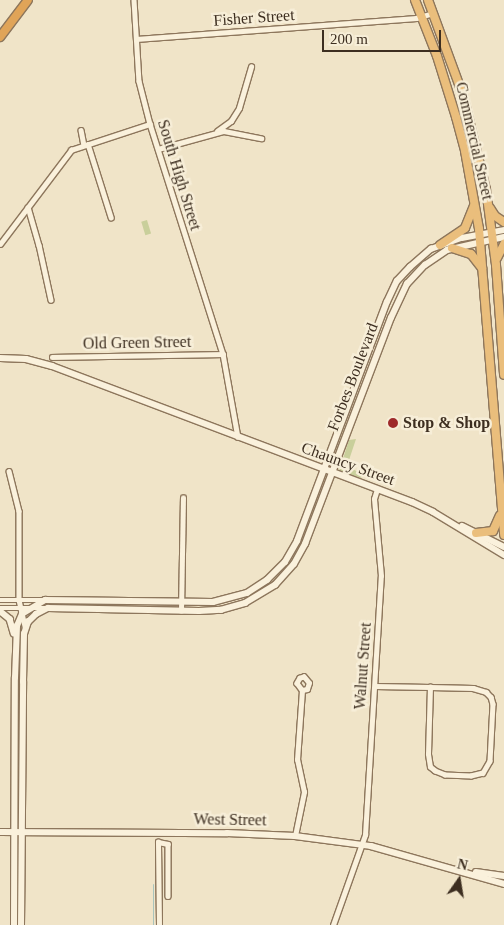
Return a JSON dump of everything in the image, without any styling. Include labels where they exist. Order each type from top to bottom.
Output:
[{"type":"highway","points":[[0,37],[28,0]]},
{"type":"highway","name":"Commercial Street","points":[[415,0],[456,117],[480,237],[504,535]]},
{"type":"highway","name":"Commercial Street","points":[[428,0],[463,96],[489,204],[496,265],[504,375]]},
{"type":"highway","points":[[440,245],[462,232],[468,224],[474,202]]},
{"type":"highway","points":[[489,204],[495,216],[504,222]]},
{"type":"highway","points":[[496,265],[498,252],[504,244]]},
{"type":"highway","points":[[452,248],[471,254],[481,265],[483,275]]},
{"type":"highway","points":[[476,533],[488,533],[495,529],[502,510]]},
{"type":"main road","name":"Chauncy Street","points":[[0,358],[35,361],[113,389],[238,438],[422,506],[504,547]]},
{"type":"main road","name":"Chauncy Street","points":[[447,520],[470,536],[504,554]]},
{"type":"street","name":"South High Street","points":[[134,0],[139,81],[150,124],[223,354]]},
{"type":"street","name":"Fisher Street","points":[[136,39],[422,17],[434,13]]},
{"type":"street","points":[[216,132],[231,121],[239,108],[251,67]]},
{"type":"street","points":[[0,244],[67,154],[86,145],[150,124]]},
{"type":"street","points":[[80,130],[111,217]]},
{"type":"street","points":[[158,149],[216,132],[231,132],[261,138]]},
{"type":"street","points":[[28,207],[39,246],[50,300]]},
{"type":"street","name":"Forbes Boulevard","points":[[21,611],[45,600],[213,602],[236,597],[257,587],[271,577],[285,562],[298,540],[391,292],[410,267],[422,256],[440,245],[492,235],[504,230]]},
{"type":"street","name":"Forbes Boulevard","points":[[492,235],[504,237]]},
{"type":"street","name":"Forbes Boulevard","points":[[48,608],[208,611],[236,606],[253,599],[275,585],[294,564],[303,549],[402,292],[425,265],[452,248],[480,237]]},
{"type":"street","points":[[223,354],[238,438]]},
{"type":"street","name":"Old Green Street","points":[[52,357],[223,354]]},
{"type":"street","points":[[9,471],[19,511],[19,600],[25,627],[14,925]]},
{"type":"street","name":"Walnut Street","points":[[333,925],[362,844],[382,576],[374,499],[377,489]]},
{"type":"street","points":[[181,611],[182,498]]},
{"type":"street","points":[[0,600],[45,600]]},
{"type":"street","points":[[29,608],[48,608]]},
{"type":"street","points":[[25,627],[33,616],[48,608]]},
{"type":"street","points":[[0,610],[21,611]]},
{"type":"street","points":[[0,610],[12,623],[16,638]]},
{"type":"street","points":[[21,611],[16,638],[21,925]]},
{"type":"street","points":[[375,686],[430,687],[476,688],[486,692],[491,697],[490,761],[486,770],[480,774],[441,774],[430,767],[428,754],[430,687]]},
{"type":"street","points":[[296,836],[304,792],[297,760],[302,690]]},
{"type":"street","name":"West Street","points":[[0,832],[158,832],[296,836],[362,844],[504,884]]},
{"type":"street","points":[[158,832],[159,925]]},
{"type":"street","points":[[158,842],[168,844],[168,896]]},
{"type":"street","name":"West Street","points":[[456,869],[504,876]]},
{"type":"green space","points":[[147,220],[151,233],[145,235],[141,222]]},
{"type":"green space","points":[[356,439],[347,466],[362,474],[361,478],[339,471],[349,440]]},
{"type":"waterway","points":[[153,884],[153,925]]},
{"type":"place","name":"Stop & Shop","points":[[393,423]]}]
